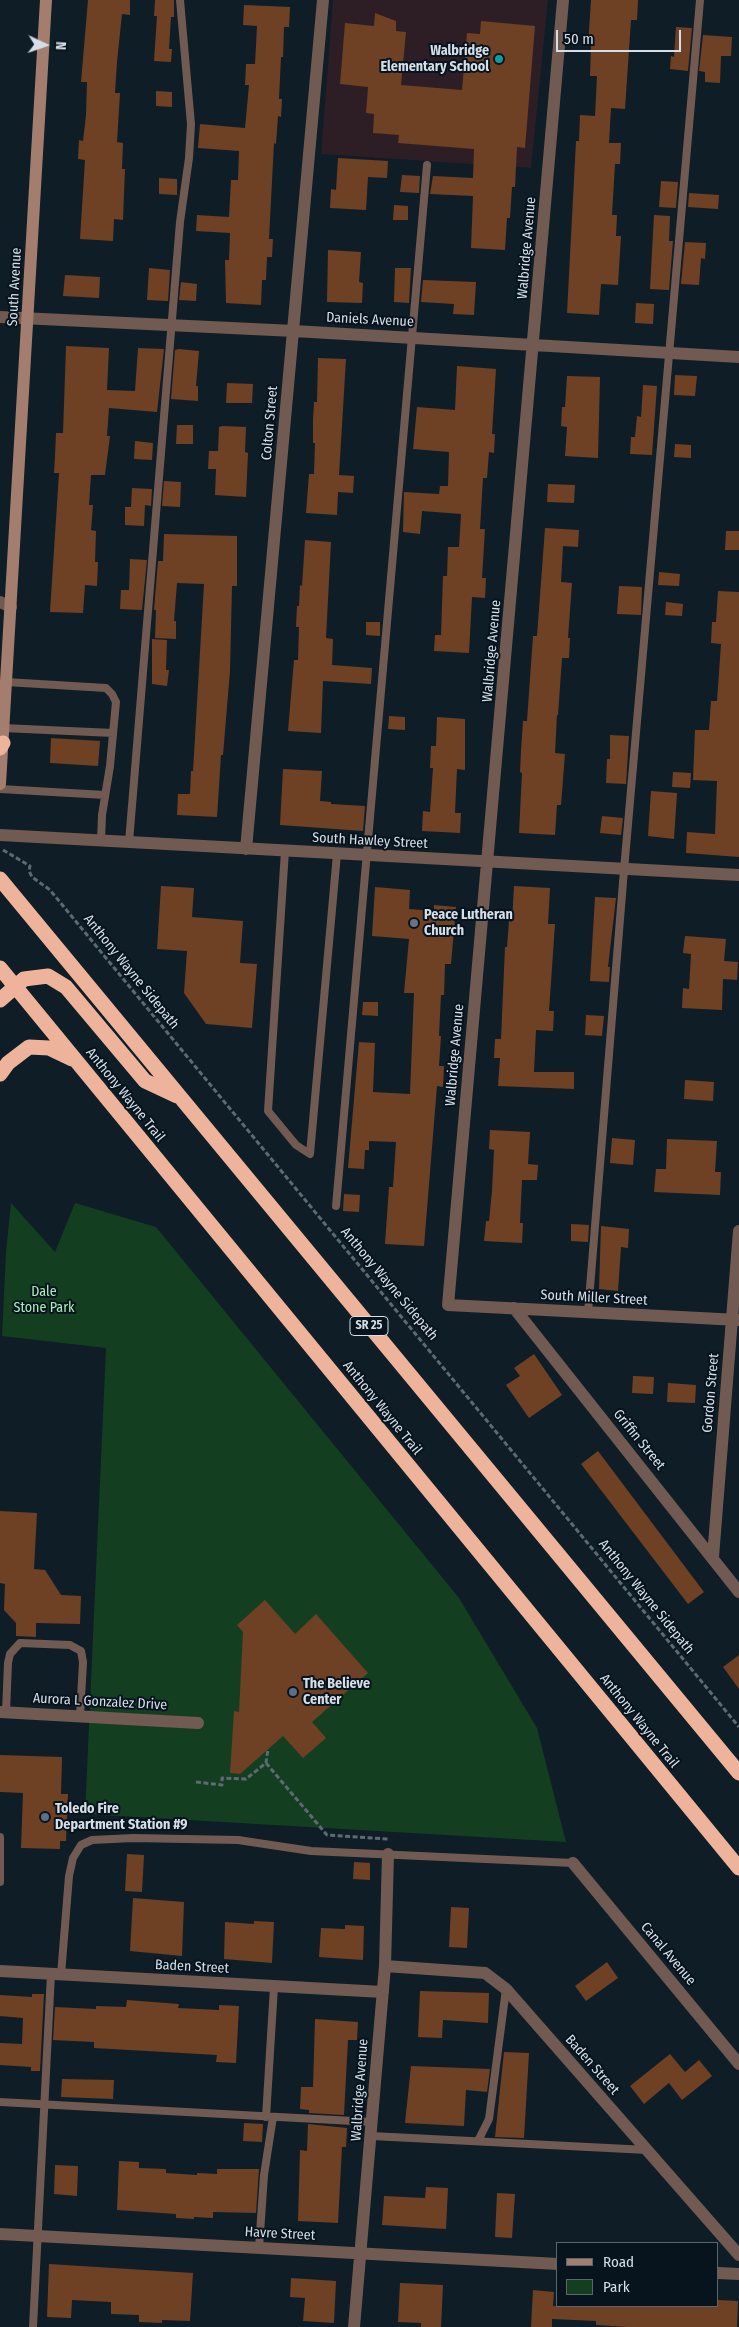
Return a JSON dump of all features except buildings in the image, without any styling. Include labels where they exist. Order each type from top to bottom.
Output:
[{"type":"highway","name":"SR 25","points":[[0,879],[739,1773]]},
{"type":"highway","name":"Anthony Wayne Trail","points":[[0,968],[739,1868]]},
{"type":"highway","points":[[0,1000],[24,979],[48,976],[66,987],[145,1081],[180,1098]]},
{"type":"highway","points":[[0,1074],[8,1064],[29,1047],[49,1048],[77,1062]]},
{"type":"street","name":"South Avenue","points":[[0,784],[1,746],[4,728],[5,605],[29,319],[46,0]]},
{"type":"street","name":"Colton Street","points":[[246,849],[323,0]]},
{"type":"street","name":"Walbridge Avenue","points":[[448,1305],[534,345],[562,0]]},
{"type":"street","name":"Daniels Avenue","points":[[0,317],[171,327],[294,331],[739,357]]},
{"type":"street","name":"South Hawley Street","points":[[0,835],[488,863],[739,875]]},
{"type":"street","name":"Gordon Street","points":[[713,1557],[735,1320],[739,1232]]},
{"type":"street","name":"South Miller Street","points":[[448,1305],[735,1320]]},
{"type":"street","name":"Griffin Street","points":[[514,1308],[739,1592]]},
{"type":"street","name":"Aurora L Gonzalez Drive","points":[[3,1712],[198,1723]]},
{"type":"street","name":"Walbridge Avenue","points":[[354,2327],[372,2136],[385,1966],[388,1854]]},
{"type":"street","name":"Canal Avenue","points":[[573,1863],[739,2064]]},
{"type":"street","name":"Baden Street","points":[[385,1966],[486,1973],[506,1989],[739,2255]]},
{"type":"street","name":"Baden Street","points":[[0,1971],[383,1992]]},
{"type":"street","name":"Havre Street","points":[[0,2234],[556,2264]]},
{"type":"street","points":[[719,2273],[739,2274]]},
{"type":"lane","points":[[128,842],[190,124],[180,0]]},
{"type":"lane","points":[[588,1312],[624,870],[700,0]]},
{"type":"lane","points":[[336,1206],[427,165]]},
{"type":"lane","points":[[4,687],[106,688],[112,694],[116,702],[101,840]]},
{"type":"lane","points":[[4,728],[113,734]]},
{"type":"lane","points":[[0,789],[105,795]]},
{"type":"lane","points":[[285,851],[268,1111],[296,1146],[310,1154],[337,854]]},
{"type":"lane","points":[[3,1712],[10,1654],[20,1643],[70,1645],[81,1651],[83,1662],[80,1716]]},
{"type":"lane","points":[[0,1837],[0,1882]]},
{"type":"lane","points":[[33,2327],[44,2105],[56,1975],[72,1858],[81,1845],[92,1840],[133,1838],[238,1840],[311,1851],[573,1863]]},
{"type":"lane","points":[[259,2248],[270,2117],[274,1987]]},
{"type":"lane","points":[[478,2141],[489,2119],[506,1989]]},
{"type":"lane","points":[[0,2102],[372,2122]]},
{"type":"lane","points":[[372,2136],[647,2150]]},
{"type":"path","name":"Anthony Wayne Sidepath","points":[[0,848],[30,866],[29,871],[32,877],[50,890],[739,1727]]},
{"type":"path","points":[[196,1782],[222,1785],[222,1778],[246,1779],[266,1763],[268,1749]]},
{"type":"path","points":[[266,1763],[327,1835],[388,1838],[388,1854]]},
{"type":"shaded area","points":[[333,0],[548,0],[531,168],[321,154]]},
{"type":"green space","name":"Dale Stone Park","points":[[11,1203],[55,1252],[75,1203],[156,1227],[459,1598],[537,1728],[566,1842],[85,1814],[106,1348],[2,1336],[6,1252]]},
{"type":"place","name":"Walbridge Elementary School","points":[[499,59]]},
{"type":"place","name":"Peace Lutheran Church","points":[[414,923]]},
{"type":"place","name":"The Believe Center","points":[[293,1692]]},
{"type":"place","name":"Toledo Fire Department Station #9","points":[[45,1817]]}]
